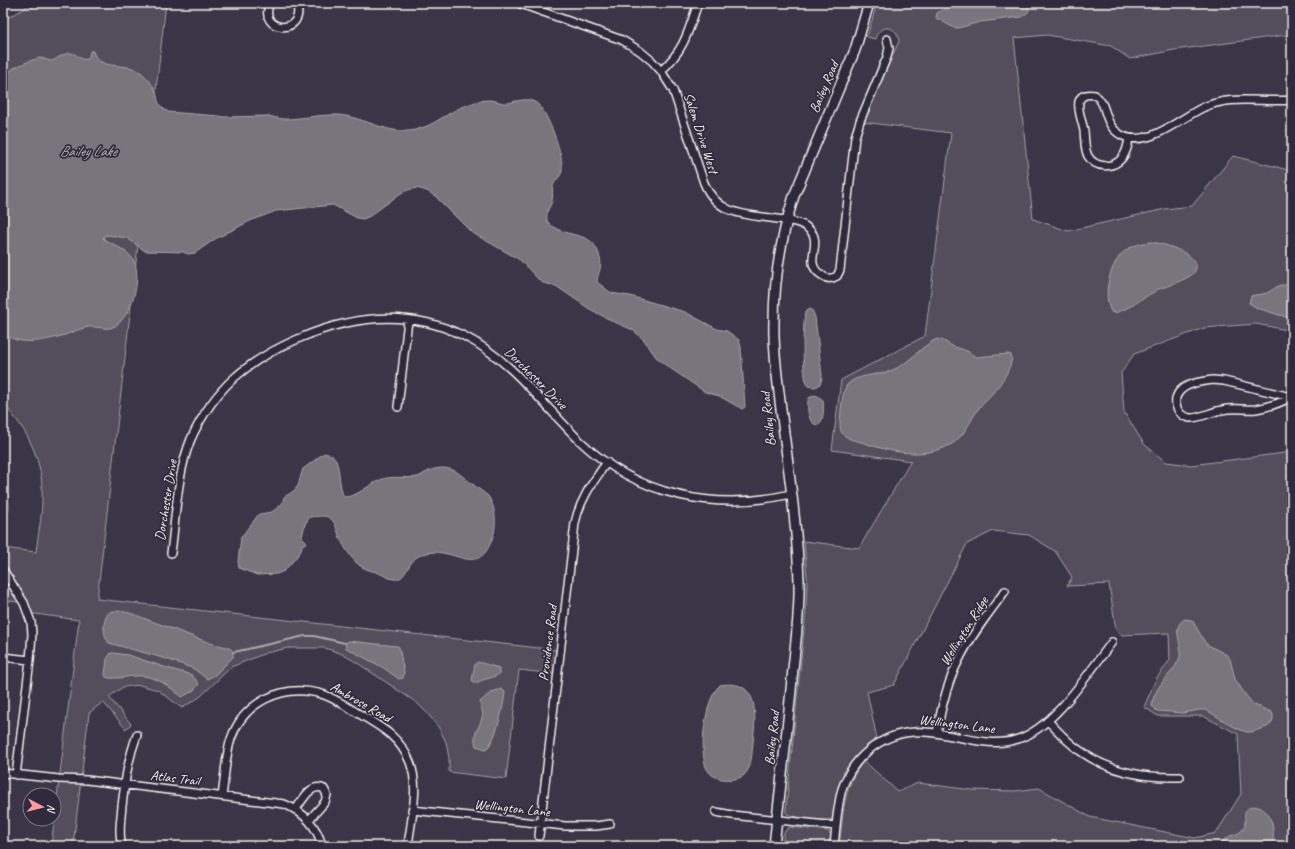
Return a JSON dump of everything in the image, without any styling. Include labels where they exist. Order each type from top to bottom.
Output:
[{"type":"main road","name":"Bailey Road","points":[[774,846],[799,604],[797,553],[776,369],[774,323],[777,271],[787,220],[799,183],[855,50],[869,3]]},
{"type":"street","points":[[270,3],[268,8],[268,17],[274,25],[283,27],[288,26],[295,20],[298,12],[296,3]]},
{"type":"street","name":"Salem Drive West","points":[[518,3],[622,40],[640,51],[661,71],[668,81],[674,94],[704,183],[711,197],[719,205],[741,214],[787,220],[804,225],[812,233],[815,242],[812,257],[817,272],[823,276],[832,278],[837,276],[840,270],[856,134],[886,60],[889,50],[887,39]]},
{"type":"street","points":[[661,71],[671,62],[682,48],[698,3]]},
{"type":"street","points":[[1129,138],[1125,154],[1118,162],[1107,166],[1095,163],[1087,154],[1084,130],[1078,107],[1080,100],[1086,95],[1095,95],[1099,98],[1111,126],[1116,131],[1129,138],[1139,139],[1152,135],[1212,103],[1235,99],[1292,100]]},
{"type":"street","name":"Dorchester Drive","points":[[171,553],[180,478],[184,461],[200,421],[222,390],[240,373],[262,356],[281,346],[344,323],[366,319],[393,318],[428,323],[463,336],[486,348],[506,364],[580,440],[607,462],[630,477],[648,485],[678,495],[714,501],[738,502],[767,499],[791,494]]},
{"type":"street","points":[[398,407],[408,320]]},
{"type":"street","points":[[1213,380],[1224,381],[1292,397],[1274,405],[1255,409],[1225,409],[1213,411],[1195,418],[1184,416],[1179,412],[1176,405],[1176,399],[1181,389],[1196,383],[1213,380]]},
{"type":"street","name":"Providence Road","points":[[539,836],[575,522],[584,496],[607,462]]},
{"type":"street","points":[[3,495],[3,514]]},
{"type":"street","points":[[3,570],[24,603],[28,613],[32,634],[16,775]]},
{"type":"street","name":"Wellington Ridge","points":[[937,733],[944,700],[956,666],[972,639],[1005,591]]},
{"type":"street","name":"Wellington Lane","points":[[834,846],[842,788],[854,766],[868,751],[883,740],[899,734],[917,731],[989,742],[1005,742],[1018,739],[1029,734],[1048,721],[1112,642]]},
{"type":"street","points":[[3,657],[30,660]]},
{"type":"street","name":"Ambrose Road","points":[[222,796],[228,749],[235,728],[240,720],[254,706],[270,696],[287,691],[319,693],[331,698],[385,729],[392,735],[402,748],[413,772],[414,787],[408,846]]},
{"type":"street","points":[[1048,721],[1078,750],[1103,764],[1131,774],[1161,778],[1180,777]]},
{"type":"street","points":[[122,846],[119,829],[124,785],[128,763],[137,735]]},
{"type":"street","name":"Atlas Trail","points":[[3,773],[124,785],[280,804],[296,809],[310,820],[317,832],[322,846]]},
{"type":"street","points":[[296,809],[312,788],[318,787],[324,790],[327,795],[325,802],[310,820]]},
{"type":"street","name":"Wellington Lane","points":[[412,810],[578,827],[610,824]]},
{"type":"street","points":[[716,812],[836,826]]},
{"type":"shaded area","points":[[30,3],[166,3],[97,599],[557,650],[554,674],[519,670],[506,779],[449,772],[449,758],[446,742],[439,728],[417,703],[340,653],[325,648],[288,648],[266,653],[231,667],[200,697],[182,708],[158,690],[140,685],[123,687],[109,697],[131,724],[126,729],[103,702],[89,713],[73,846],[51,846],[53,827],[62,827],[62,787],[58,787],[79,620],[28,613],[24,603],[3,600],[3,548],[36,552],[42,506],[42,486],[40,473],[33,448],[20,425],[3,404],[3,20],[24,9]]},
{"type":"shaded area","points":[[877,3],[1292,3],[1292,37],[1287,35],[1174,50],[1130,59],[1111,46],[1047,35],[1014,38],[1033,219],[1068,231],[1165,209],[1192,206],[1233,156],[1292,171],[1292,331],[1256,324],[1204,328],[1134,354],[1121,373],[1124,412],[1144,444],[1166,462],[1191,465],[1292,452],[1292,846],[839,846],[845,801],[852,781],[864,761],[898,792],[918,783],[972,790],[1015,791],[1039,788],[1090,817],[1195,838],[1216,833],[1241,794],[1238,734],[1203,716],[1158,716],[1144,707],[1156,679],[1170,660],[1169,633],[1122,635],[1116,630],[1109,584],[1067,586],[1072,577],[1055,551],[1029,535],[993,531],[967,544],[894,685],[867,692],[877,739],[851,763],[841,782],[833,818],[825,820],[810,819],[796,817],[786,813],[806,611],[807,577],[804,541],[859,548],[911,461],[832,450],[841,380],[925,336],[951,133],[863,122],[899,41],[895,32],[888,28],[880,30],[875,39],[867,37]]},
{"type":"shaded area","points":[[790,827],[828,831],[831,835],[831,846],[782,846],[784,832]]},
{"type":"water","points":[[954,3],[1029,3],[1029,11],[1022,17],[980,22],[954,28],[936,18],[937,13]]},
{"type":"water","name":"Bailey Lake","points":[[90,51],[93,51],[100,61],[111,65],[129,67],[141,73],[155,89],[160,105],[168,112],[224,117],[269,116],[280,119],[339,115],[348,116],[387,128],[406,131],[422,128],[460,108],[478,101],[490,100],[506,103],[530,100],[538,104],[545,113],[556,138],[562,164],[561,174],[553,186],[552,201],[547,212],[547,221],[561,231],[581,236],[593,243],[597,249],[601,262],[597,282],[611,293],[630,296],[685,312],[717,329],[727,331],[739,340],[741,347],[745,407],[742,409],[719,396],[705,392],[664,364],[656,357],[644,340],[633,330],[588,308],[556,286],[543,283],[520,260],[471,232],[435,196],[427,191],[417,188],[401,193],[370,216],[363,219],[357,218],[333,205],[276,211],[250,221],[215,239],[195,253],[188,254],[183,252],[145,251],[127,238],[108,235],[104,236],[103,238],[105,240],[122,249],[130,256],[134,261],[136,269],[137,277],[134,296],[131,305],[121,321],[112,327],[92,327],[80,329],[60,337],[35,341],[17,340],[3,334],[3,79],[13,69],[34,59],[42,58],[52,61],[63,55],[71,53],[82,59],[86,59],[89,58]]},
{"type":"water","points":[[1151,242],[1172,247],[1188,255],[1196,265],[1195,271],[1193,274],[1184,279],[1159,289],[1123,310],[1112,313],[1107,298],[1107,289],[1111,271],[1115,263],[1128,249]]},
{"type":"water","points":[[1280,285],[1292,285],[1292,319],[1257,308],[1249,303],[1251,296],[1267,293]]},
{"type":"water","points":[[810,309],[815,317],[822,375],[820,384],[814,387],[808,386],[803,361],[805,312]]},
{"type":"water","points":[[937,339],[967,351],[976,357],[1011,355],[1010,366],[1003,380],[977,411],[962,435],[952,444],[941,449],[918,453],[906,453],[883,449],[846,437],[842,433],[840,421],[843,397],[847,385],[855,379],[897,368],[925,346]]},
{"type":"water","points":[[814,395],[823,400],[823,417],[819,425],[814,424],[811,421],[808,411],[808,400]]},
{"type":"water","points":[[324,453],[332,455],[336,460],[344,497],[353,495],[380,480],[394,477],[418,477],[437,468],[449,469],[457,472],[488,496],[493,505],[495,527],[493,537],[487,550],[480,557],[473,559],[465,559],[438,552],[425,553],[413,560],[400,578],[393,579],[359,565],[344,546],[333,521],[328,517],[319,516],[310,517],[305,524],[302,537],[306,543],[302,545],[301,551],[284,571],[277,574],[257,575],[239,568],[238,561],[241,537],[259,514],[272,512],[282,504],[284,497],[294,491],[298,485],[303,469]]},
{"type":"water","points":[[112,611],[122,611],[132,614],[210,643],[228,648],[233,651],[233,657],[215,675],[207,679],[194,669],[167,659],[109,643],[105,635],[104,626],[106,616]]},
{"type":"water","points":[[1185,619],[1192,620],[1206,644],[1227,655],[1230,659],[1235,679],[1244,693],[1253,704],[1273,714],[1271,724],[1267,727],[1246,732],[1236,728],[1206,710],[1183,713],[1157,711],[1152,706],[1153,699],[1159,687],[1172,671],[1179,659],[1180,648],[1178,627]]},
{"type":"water","points":[[348,641],[399,647],[404,672],[403,678],[399,679],[382,667],[346,648],[345,643]]},
{"type":"water","points":[[111,653],[128,655],[192,675],[199,684],[193,691],[182,697],[161,682],[150,677],[106,677],[107,659]]},
{"type":"water","points":[[478,662],[499,668],[499,674],[474,683],[472,680],[475,664]]},
{"type":"water","points":[[733,684],[742,687],[749,693],[753,701],[755,721],[752,755],[749,767],[745,774],[734,779],[722,779],[712,775],[706,767],[704,759],[703,737],[707,712],[710,701],[720,685]]},
{"type":"water","points":[[502,689],[505,692],[503,705],[499,723],[493,739],[486,749],[476,746],[475,735],[482,716],[480,702],[491,692]]},
{"type":"water","points":[[1254,806],[1265,811],[1269,816],[1273,827],[1272,846],[1217,846],[1243,829],[1245,825],[1245,812]]},
{"type":"waterway","points":[[234,652],[305,636],[314,636],[345,643]]}]
